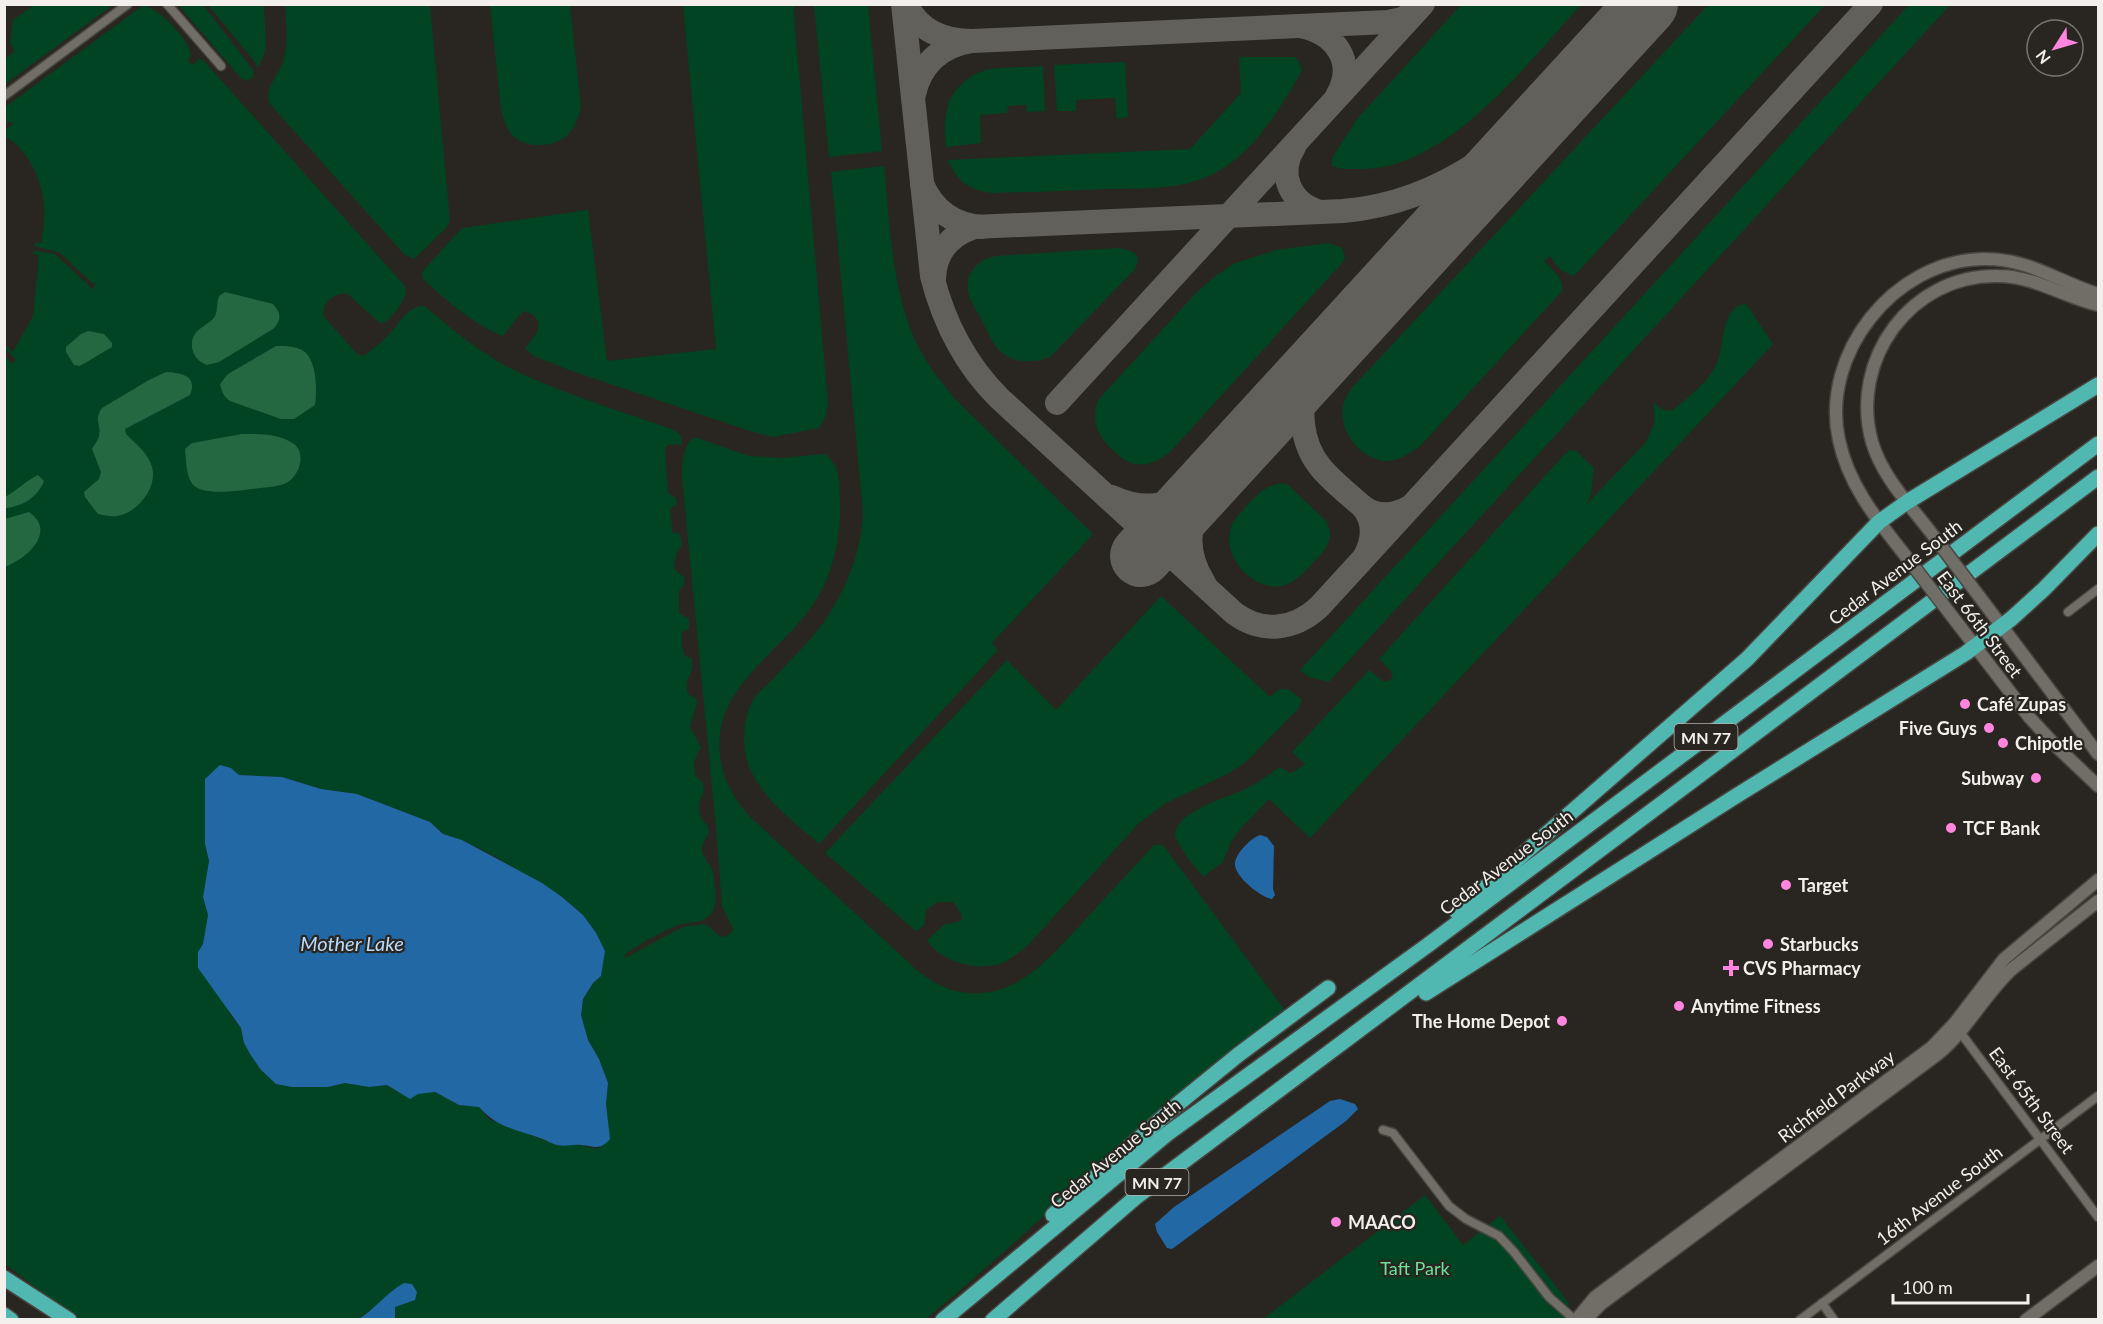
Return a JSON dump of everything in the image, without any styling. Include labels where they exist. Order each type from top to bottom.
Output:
[{"type":"highway","points":[[1312,1028],[1434,931],[1513,864],[1747,659],[1879,522],[1907,502],[2098,385]]},
{"type":"highway","name":"Cedar Avenue South","points":[[945,1317],[1167,1134],[1428,945],[2098,444]]},
{"type":"highway","name":"MN 77","points":[[993,1320],[1136,1197],[2098,477]]},
{"type":"highway","points":[[1330,1054],[1975,646],[2002,627],[2044,589],[2098,534]]},
{"type":"highway","points":[[1001,1271],[1044,1223],[1179,1103],[1238,1055],[1328,988]]},
{"type":"highway","points":[[4,1279],[55,1320]]},
{"type":"highway","points":[[4,1279],[69,1320]]},
{"type":"highway","points":[[4,1315],[11,1320]]},
{"type":"street","points":[[4,96],[128,4]]},
{"type":"street","points":[[167,4],[221,66]]},
{"type":"street","name":"East 66th Street","points":[[2098,294],[2025,264],[2005,260],[1980,259],[1955,263],[1935,270],[1911,282],[1876,309],[1861,329],[1843,367],[1836,401],[1838,437],[1850,475],[1860,495],[2030,718],[2098,786]]},
{"type":"street","name":"East 66th Street","points":[[2098,305],[2080,301],[2033,281],[1998,276],[1959,281],[1941,288],[1911,307],[1883,343],[1869,378],[1868,400],[1868,427],[1884,471],[2098,754]]},
{"type":"street","points":[[2068,612],[2098,589]]},
{"type":"street","name":"Richfield Parkway","points":[[1576,1320],[1595,1297],[1932,1047],[1954,1024],[2004,959],[2098,880]]},
{"type":"street","points":[[2056,936],[2054,926],[2057,921],[2085,891]]},
{"type":"street","name":"Richfield Parkway","points":[[1585,1320],[1601,1304],[1938,1054],[1960,1032],[2012,969],[2098,901]]},
{"type":"street","name":"East 65th Street","points":[[1960,1032],[2098,1217]]},
{"type":"street","name":"16th Avenue South","points":[[1800,1320],[2098,1096]]},
{"type":"street","points":[[1383,1130],[1393,1133],[1449,1206],[1466,1219],[1499,1236],[1549,1297],[1576,1320]]},
{"type":"street","points":[[2026,1320],[2098,1266]]},
{"type":"street","points":[[1822,1303],[1834,1320]]},
{"type":"green space","points":[[1709,4],[1825,5],[1574,276],[1560,269],[1550,256],[1544,261],[1559,278],[1562,291],[1422,444],[1404,456],[1389,461],[1375,459],[1359,449],[1344,426],[1343,405],[1350,390]]},
{"type":"green space","points":[[34,5],[113,5],[5,84],[5,59],[15,51],[10,43],[13,20]]},
{"type":"green space","points":[[178,5],[203,5],[250,66],[254,72],[253,77],[247,81],[241,78]]},
{"type":"green space","points":[[208,5],[264,5],[266,48],[259,67]]},
{"type":"green space","points":[[285,5],[430,5],[450,221],[446,228],[414,259],[404,254],[270,104],[268,98],[270,87],[285,54],[287,33]]},
{"type":"green space","points":[[490,5],[570,5],[581,108],[571,130],[557,142],[542,145],[526,143],[513,136],[507,127],[501,110]]},
{"type":"green space","points":[[683,5],[794,5],[828,403],[826,416],[819,428],[773,437],[569,370],[534,356],[525,348],[537,333],[539,323],[534,315],[524,311],[502,336],[460,311],[423,279],[422,272],[462,228],[588,210],[607,361],[716,349]]},
{"type":"green space","points":[[814,5],[868,5],[882,151],[829,157]]},
{"type":"green space","points":[[1461,5],[1581,5],[1511,82],[1456,132],[1426,151],[1395,164],[1363,169],[1343,169],[1332,166],[1332,158],[1357,119]]},
{"type":"green space","points":[[1909,5],[1950,5],[1329,682],[1309,677],[1300,670]]},
{"type":"green space","points":[[145,6],[159,13],[173,26],[189,49],[191,55],[188,61],[192,65],[199,59],[203,60],[405,286],[403,301],[386,322],[380,323],[348,294],[334,296],[324,307],[324,317],[357,354],[364,356],[394,329],[405,315],[413,309],[424,306],[474,346],[506,366],[567,393],[671,429],[681,437],[681,445],[669,444],[665,448],[668,493],[676,498],[677,504],[670,509],[672,532],[680,534],[682,545],[675,560],[676,570],[684,577],[684,585],[679,590],[679,613],[689,619],[689,628],[682,632],[682,647],[685,656],[691,658],[692,663],[687,682],[688,694],[697,702],[690,727],[701,747],[694,761],[695,775],[703,783],[704,792],[700,800],[699,813],[707,824],[709,833],[702,846],[702,851],[712,870],[715,906],[707,918],[665,931],[625,954],[625,958],[686,926],[706,924],[718,935],[725,937],[733,929],[722,906],[682,477],[685,450],[694,437],[749,456],[782,458],[825,454],[837,470],[840,489],[838,539],[824,585],[805,615],[739,688],[727,708],[720,731],[720,756],[726,781],[749,816],[919,972],[951,990],[972,993],[992,992],[1009,986],[1041,966],[1154,845],[1163,845],[1284,1009],[1283,1014],[1134,1138],[926,1319],[395,1319],[395,1288],[369,1313],[359,1319],[77,1319],[5,1264],[4,355],[12,364],[16,360],[5,348],[8,347],[13,352],[33,316],[39,255],[34,254],[33,251],[57,256],[98,294],[93,289],[96,283],[93,284],[60,253],[34,246],[35,243],[41,243],[44,215],[43,196],[32,165],[20,148],[5,137],[4,126],[7,129],[13,124],[10,121],[5,125],[5,107]],"holes":[[[231,768],[239,775],[282,777],[321,789],[357,794],[430,822],[443,834],[462,840],[494,856],[562,897],[583,915],[605,951],[601,975],[583,999],[581,1015],[588,1040],[599,1059],[608,1083],[606,1104],[609,1139],[597,1149],[581,1145],[557,1145],[489,1119],[479,1106],[459,1105],[435,1092],[399,1093],[387,1085],[369,1087],[345,1083],[328,1087],[292,1087],[276,1084],[261,1070],[244,1043],[241,1028],[230,1014],[198,953],[203,944],[208,915],[203,897],[209,861],[205,844],[205,779]]]},
{"type":"green space","points":[[1239,57],[1295,57],[1302,71],[1275,115],[1253,143],[1227,166],[1200,179],[1160,188],[991,193],[969,187],[956,174],[948,160],[1190,149],[1241,93]]},
{"type":"green space","points":[[1125,62],[1128,117],[1117,119],[1115,98],[1076,100],[1076,111],[1057,111],[1054,65]]},
{"type":"green space","points":[[1043,66],[1045,111],[1027,112],[1026,105],[1008,106],[1007,113],[980,115],[981,143],[946,147],[945,123],[949,103],[956,90],[967,80],[973,75],[992,69]]},
{"type":"green space","points":[[884,166],[890,232],[900,296],[914,338],[923,354],[955,399],[1093,534],[992,643],[998,650],[819,844],[781,811],[757,782],[748,763],[744,736],[749,708],[755,697],[807,643],[826,619],[847,581],[856,554],[863,512],[831,172]]},
{"type":"green space","points":[[1329,243],[1342,248],[1345,258],[1342,263],[1170,452],[1154,462],[1136,464],[1125,460],[1110,447],[1101,436],[1096,423],[1098,400],[1195,294],[1233,264],[1276,250]]},
{"type":"green space","points":[[1119,248],[1136,255],[1138,261],[1134,270],[1051,356],[1035,361],[1015,360],[997,348],[969,294],[969,277],[975,267],[985,259],[997,256]]},
{"type":"green space","points":[[225,292],[273,304],[278,310],[279,320],[273,329],[219,362],[207,365],[196,357],[192,343],[197,332],[213,319],[219,296]]},
{"type":"green space","points":[[1746,304],[1773,344],[1310,838],[1269,799],[1240,829],[1231,842],[1223,862],[1203,877],[1175,837],[1177,828],[1183,820],[1202,807],[1249,787],[1280,767],[1290,773],[1305,764],[1292,752],[1369,670],[1384,682],[1390,680],[1393,676],[1391,671],[1379,659],[1564,455],[1570,450],[1576,451],[1594,468],[1591,494],[1586,505],[1646,442],[1654,424],[1654,402],[1663,410],[1672,411],[1708,377],[1717,363],[1728,319],[1738,306]]},
{"type":"green space","points":[[88,331],[104,334],[112,343],[112,347],[80,366],[74,365],[66,352],[66,347]]},
{"type":"green space","points":[[276,346],[302,350],[309,357],[314,370],[315,405],[294,419],[281,419],[230,401],[223,394],[220,384],[228,374]]},
{"type":"green space","points":[[166,372],[187,376],[192,383],[190,395],[125,429],[126,434],[148,457],[152,467],[152,483],[149,491],[138,505],[124,514],[107,516],[98,514],[85,497],[84,492],[99,479],[101,472],[92,449],[99,436],[99,412],[102,408]]},
{"type":"green space","points":[[242,434],[275,436],[294,444],[301,458],[296,474],[288,482],[280,485],[240,491],[205,491],[191,482],[186,466],[185,449],[192,443]]},
{"type":"green space","points":[[38,475],[44,481],[34,496],[23,503],[5,508],[5,497]]},
{"type":"green space","points":[[1281,483],[1287,484],[1324,519],[1329,528],[1330,537],[1324,551],[1298,578],[1281,586],[1271,586],[1251,578],[1243,570],[1231,552],[1229,541],[1231,527],[1254,497],[1266,488]]},
{"type":"green space","points":[[29,512],[37,520],[40,536],[30,551],[5,567],[5,519]]},
{"type":"green space","points":[[1161,596],[1270,697],[1280,689],[1287,689],[1302,699],[1298,709],[1246,762],[1229,773],[1166,803],[1138,824],[1029,944],[1016,955],[1002,963],[982,966],[950,959],[933,948],[927,940],[945,924],[962,920],[961,913],[953,902],[938,902],[926,910],[924,925],[916,931],[825,853],[1007,660],[1056,710]]},
{"type":"green space","name":"Taft Park","points":[[1425,1195],[1463,1245],[1500,1216],[1569,1303],[1567,1319],[1262,1320]]},
{"type":"water","name":"Mother Lake","points":[[220,765],[231,768],[239,775],[282,777],[321,789],[357,794],[430,822],[443,834],[462,840],[542,883],[583,915],[605,951],[601,976],[593,983],[583,999],[581,1015],[588,1040],[599,1059],[608,1083],[606,1104],[610,1139],[597,1147],[563,1146],[500,1124],[479,1107],[459,1105],[435,1092],[418,1094],[410,1099],[387,1085],[369,1087],[345,1083],[328,1087],[292,1087],[276,1084],[261,1070],[244,1043],[241,1028],[198,968],[198,952],[203,944],[208,915],[203,897],[209,861],[205,844],[205,779]]},
{"type":"water","points":[[1260,835],[1267,837],[1274,846],[1273,889],[1275,895],[1272,899],[1261,895],[1249,885],[1238,874],[1235,863],[1244,846]]},
{"type":"water","points":[[1340,1099],[1355,1104],[1358,1109],[1346,1121],[1172,1249],[1167,1248],[1155,1224],[1174,1207],[1330,1101]]},
{"type":"water","points":[[404,1283],[412,1284],[417,1292],[415,1300],[395,1307],[395,1319],[359,1319],[392,1291]]},
{"type":"taxiway","points":[[903,4],[932,276],[949,326],[957,342],[975,371],[999,398],[1234,613],[1245,620],[1267,626],[1289,625],[1319,607],[1871,4]]},
{"type":"taxiway","points":[[906,4],[918,21],[933,33],[952,39],[972,41],[951,47],[934,58],[922,73],[914,94]]},
{"type":"taxiway","points":[[1057,403],[1423,4]]},
{"type":"taxiway","points":[[1337,96],[1345,72],[1339,50],[1323,35],[1299,26],[1388,22],[1402,19],[1414,12]]},
{"type":"taxiway","points":[[972,41],[1299,26]]},
{"type":"taxiway","points":[[934,278],[937,261],[945,246],[965,230],[974,227],[1343,211],[1382,205],[1418,194],[1451,179],[1482,160],[1540,114],[1595,61]]},
{"type":"taxiway","points":[[1294,147],[1287,167],[1290,187],[1301,202],[1321,212]]},
{"type":"taxiway","points":[[922,184],[938,209],[962,223],[982,227]]},
{"type":"taxiway","points":[[1346,333],[1312,377],[1304,400],[1303,424],[1309,448],[1321,468],[1362,506]]},
{"type":"taxiway","points":[[1112,497],[1125,502],[1150,506],[1173,501],[1208,483],[1193,521],[1190,544],[1192,557],[1204,583]]},
{"type":"taxiway","points":[[1365,556],[1372,530],[1369,518],[1362,506],[1380,514],[1398,512],[1410,507]]},
{"type":"runway","points":[[1141,556],[1647,4]]},
{"type":"place","name":"Café Zupas","points":[[1965,704]]},
{"type":"place","name":"Five Guys","points":[[1989,728]]},
{"type":"place","name":"Chipotle","points":[[2003,743]]},
{"type":"place","name":"Subway","points":[[2036,778]]},
{"type":"place","name":"TCF Bank","points":[[1951,828]]},
{"type":"place","name":"Target","points":[[1786,885]]},
{"type":"place","name":"Starbucks","points":[[1768,944]]},
{"type":"place","name":"CVS Pharmacy","points":[[1731,968]]},
{"type":"place","name":"Anytime Fitness","points":[[1679,1006]]},
{"type":"place","name":"The Home Depot","points":[[1562,1021]]},
{"type":"place","name":"MAACO","points":[[1336,1222]]}]
